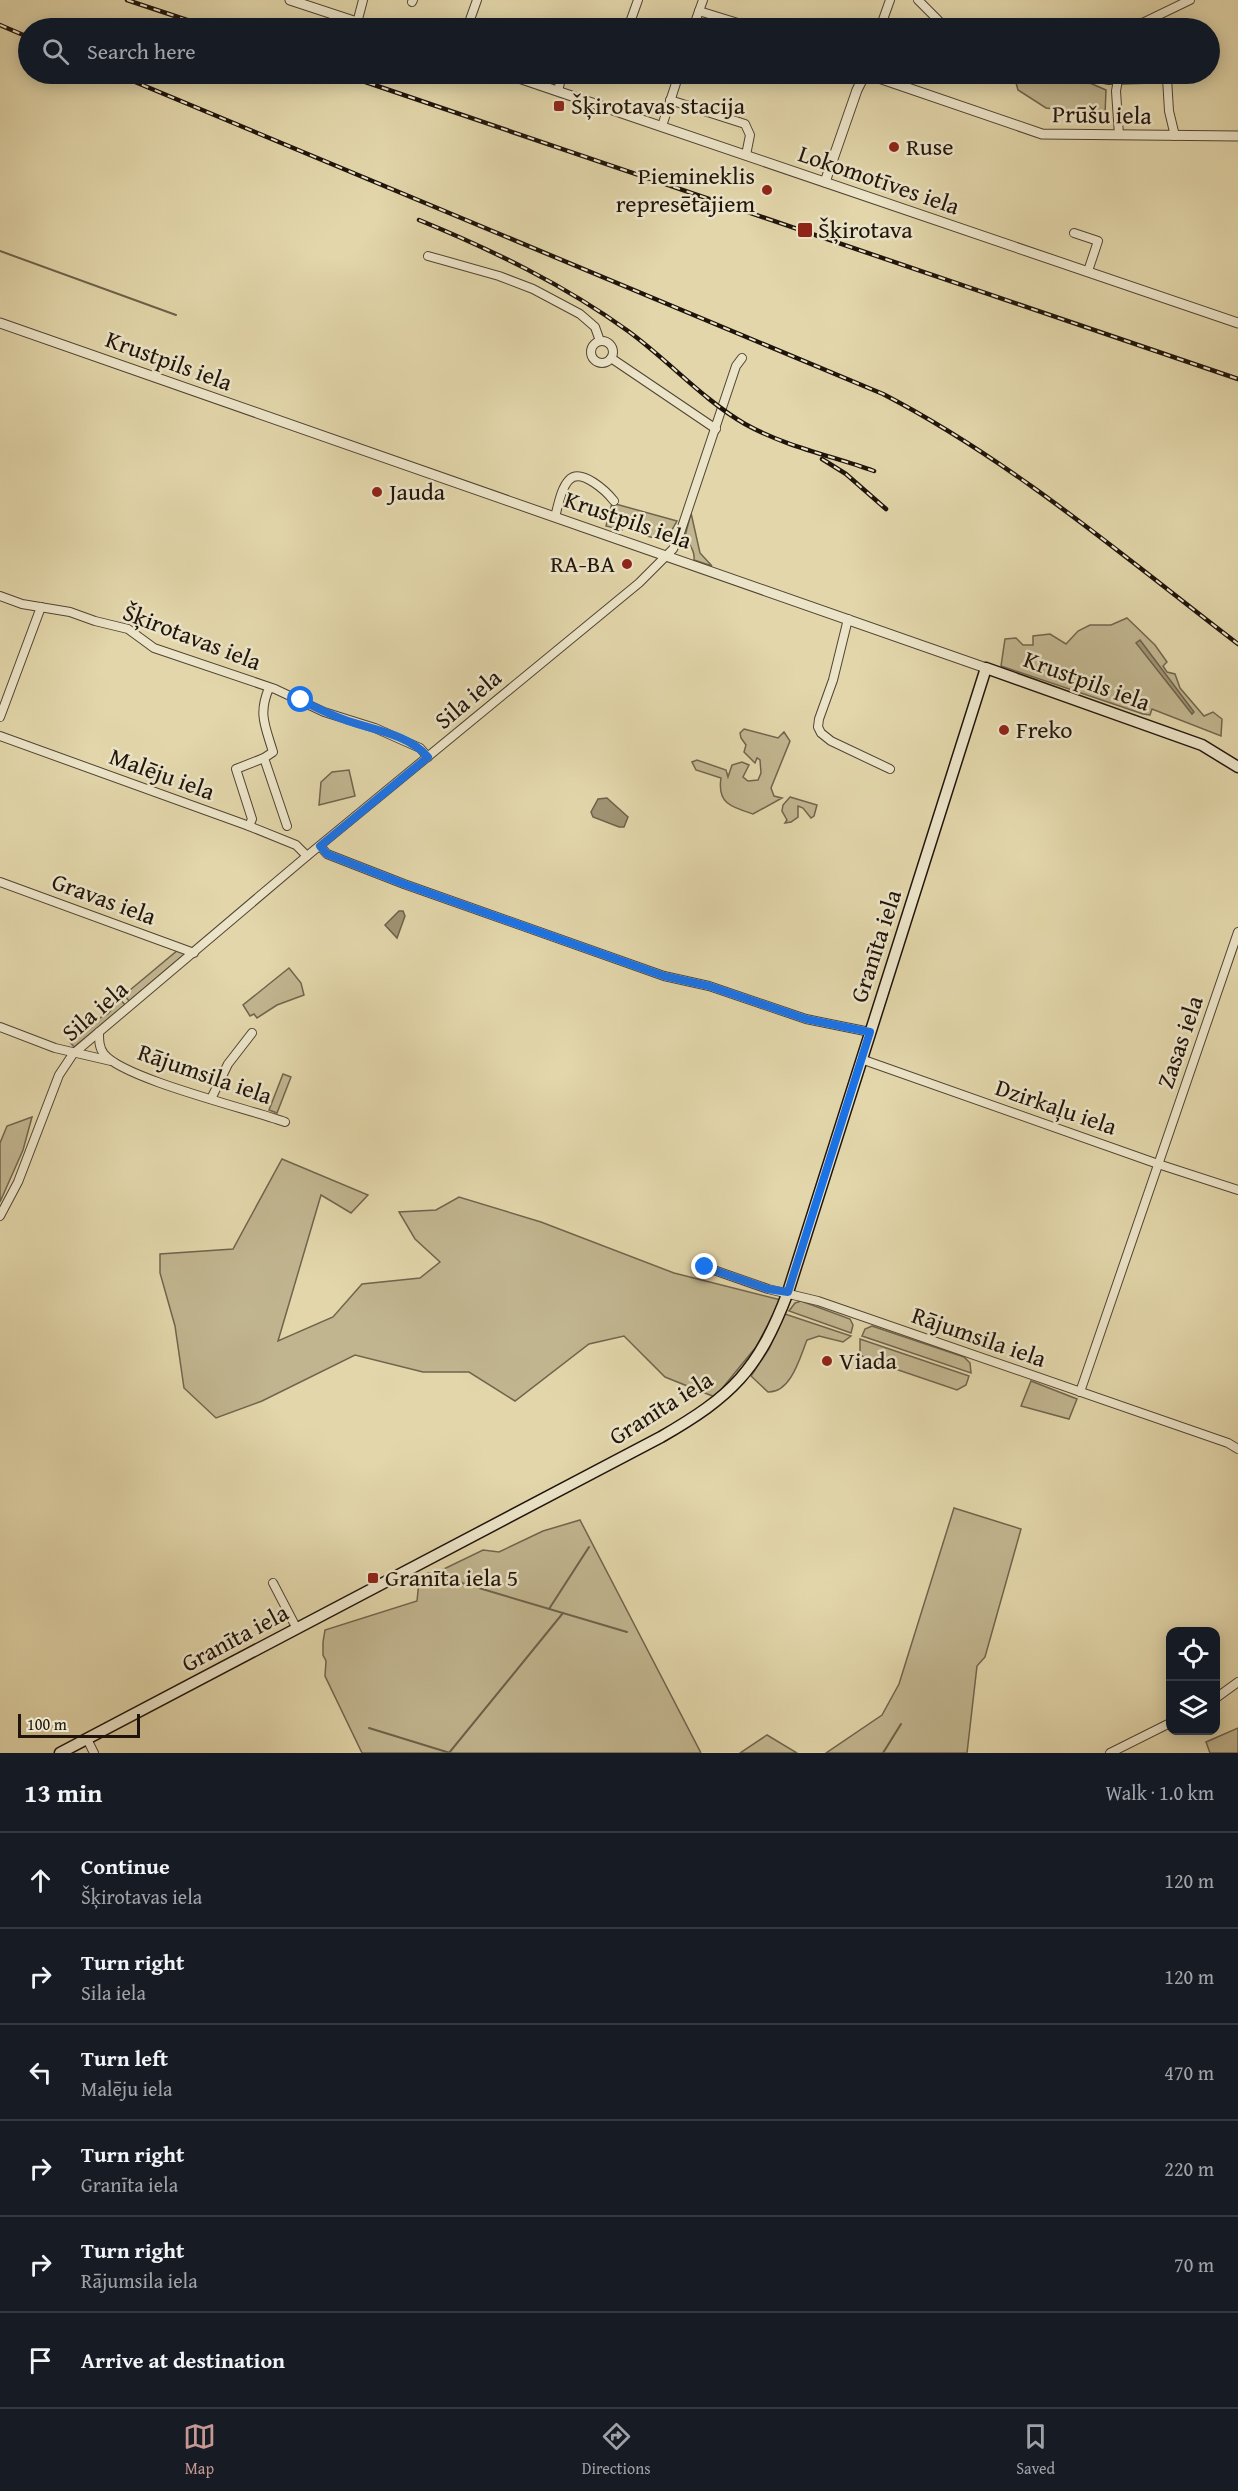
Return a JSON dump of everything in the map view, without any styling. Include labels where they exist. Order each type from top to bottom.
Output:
[{"type":"main road","name":"Krustpils iela","points":[[986,668],[1202,745],[1238,767]]},
{"type":"main road","name":"Granīta iela","points":[[60,1753],[701,1414],[729,1392],[761,1353],[788,1292],[986,668]]},
{"type":"street","points":[[290,0],[342,18]]},
{"type":"street","points":[[358,18],[363,0]]},
{"type":"street","points":[[471,18],[477,0]]},
{"type":"street","points":[[632,18],[638,0]]},
{"type":"street","points":[[697,18],[703,0]]},
{"type":"street","points":[[884,18],[890,0]]},
{"type":"street","points":[[918,0],[936,18]]},
{"type":"street","points":[[1150,18],[1190,0]]},
{"type":"street","points":[[699,11],[722,18]]},
{"type":"street","name":"Lokomotīves iela","points":[[537,84],[1238,323]]},
{"type":"street","points":[[558,91],[560,84]]},
{"type":"street","points":[[662,126],[676,84]]},
{"type":"street","points":[[825,182],[860,84]]},
{"type":"street","name":"Prūšu iela","points":[[895,84],[1042,134],[1238,135]]},
{"type":"street","points":[[1118,84],[1119,135]]},
{"type":"street","points":[[1167,84],[1169,111],[1175,136]]},
{"type":"street","points":[[670,100],[745,124],[750,135],[746,156]]},
{"type":"street","points":[[1074,233],[1098,241],[1088,271]]},
{"type":"street","points":[[428,256],[499,276],[533,289],[580,314],[595,327],[600,341]]},
{"type":"street","name":"Krustpils iela","points":[[0,323],[986,668]]},
{"type":"street","points":[[600,341],[610,344],[613,351],[611,358]]},
{"type":"street","points":[[600,341],[592,348],[593,357],[601,362],[611,358]]},
{"type":"street","points":[[611,358],[716,429]]},
{"type":"street","name":"Sila iela","points":[[0,1216],[18,1182],[58,1075],[73,1054],[307,856],[639,583],[666,556],[678,539],[736,366],[742,358]]},
{"type":"street","points":[[555,517],[563,491],[569,480],[575,476],[600,487],[614,501]]},
{"type":"street","name":"Šķirotavas iela","points":[[0,596],[22,604],[70,612],[94,621],[128,629],[154,648],[269,688],[324,712],[386,733],[420,748],[428,757]]},
{"type":"street","points":[[0,717],[41,608]]},
{"type":"street","points":[[848,619],[833,680],[818,727],[821,734],[831,741],[890,769]]},
{"type":"street","points":[[249,826],[252,819],[236,769],[273,752],[262,715],[263,703],[269,688]]},
{"type":"street","name":"Malēju iela","points":[[0,736],[249,826],[296,845],[307,856]]},
{"type":"street","points":[[264,758],[287,826]]},
{"type":"street","points":[[320,846],[327,854],[404,884],[664,976],[709,986],[806,1019],[870,1032]]},
{"type":"street","name":"Gravas iela","points":[[0,882],[194,953]]},
{"type":"street","name":"Zasas iela","points":[[1080,1392],[1238,932]]},
{"type":"street","name":"Rājumsila iela","points":[[0,1027],[39,1043],[73,1054],[112,1062],[211,1099],[285,1122]]},
{"type":"street","name":"Rājumsila iela","points":[[99,1032],[102,1052],[112,1062]]},
{"type":"street","points":[[211,1099],[228,1064],[252,1033]]},
{"type":"street","name":"Dzirkaļu iela","points":[[861,1059],[1238,1190]]},
{"type":"street","name":"Rājumsila iela","points":[[705,1267],[768,1289],[788,1292],[1228,1443],[1238,1449]]},
{"type":"street","points":[[273,1582],[297,1629]]},
{"type":"street","points":[[1220,1694],[1238,1682]]},
{"type":"street","points":[[1110,1753],[1166,1725]]},
{"type":"street","points":[[87,1739],[94,1753]]},
{"type":"shaded area","points":[[1016,84],[1093,84],[1106,90],[1105,115],[1046,108],[1018,90]]},
{"type":"shaded area","points":[[612,503],[677,521],[669,535],[654,538],[636,533],[635,529],[624,526],[622,530],[606,526]]},
{"type":"shaded area","points":[[691,513],[700,553],[712,566],[694,560],[692,548],[684,540]]},
{"type":"shaded area","points":[[1127,618],[1155,645],[1167,662],[1163,666],[1167,672],[1175,674],[1180,688],[1204,716],[1213,712],[1222,719],[1221,736],[1152,709],[1150,715],[1143,714],[1001,666],[1005,639],[1016,638],[1023,645],[1033,645],[1033,636],[1050,634],[1066,644],[1078,631],[1090,625],[1111,625]]},
{"type":"shaded area","points":[[1140,640],[1194,712],[1192,714],[1136,643]]},
{"type":"shaded area","points":[[744,729],[778,738],[784,732],[790,741],[771,788],[774,796],[782,798],[753,814],[727,803],[721,793],[721,778],[696,770],[692,762],[697,760],[726,770],[728,777],[732,765],[742,762],[749,765],[743,777],[748,781],[758,780],[761,773],[760,760],[757,758],[755,763],[744,752],[746,745],[740,733]]},
{"type":"shaded area","points":[[349,770],[355,796],[319,805],[321,782],[332,772]]},
{"type":"shaded area","points":[[790,797],[817,805],[814,816],[811,818],[803,808],[798,806],[798,817],[785,823],[787,820],[782,811],[783,805]]},
{"type":"shaded area","points":[[607,798],[628,817],[624,827],[593,817],[591,812],[598,799]]},
{"type":"shaded area","points":[[399,911],[403,911],[405,916],[397,938],[385,925]]},
{"type":"shaded area","points":[[178,950],[185,954],[129,1001],[124,995]]},
{"type":"shaded area","points":[[289,968],[301,983],[304,995],[277,1005],[257,1018],[254,1014],[250,1016],[243,1005]]},
{"type":"shaded area","points":[[120,999],[125,1005],[74,1047],[69,1041],[95,1020],[108,1014]]},
{"type":"shaded area","points":[[283,1074],[291,1077],[277,1113],[269,1110]]},
{"type":"shaded area","points":[[32,1117],[23,1150],[0,1202],[0,1143],[7,1126]]},
{"type":"shaded area","points":[[282,1159],[368,1195],[351,1213],[321,1195],[278,1341],[333,1317],[362,1284],[420,1278],[440,1262],[415,1239],[399,1212],[436,1210],[459,1197],[541,1222],[674,1273],[781,1300],[756,1347],[715,1397],[665,1377],[624,1336],[589,1344],[515,1401],[469,1372],[423,1372],[355,1355],[262,1401],[216,1418],[184,1388],[175,1326],[160,1273],[160,1254],[233,1249]]},
{"type":"shaded area","points":[[801,1301],[850,1319],[853,1325],[851,1333],[789,1311],[795,1303]]},
{"type":"shaded area","points":[[785,1314],[851,1336],[843,1342],[819,1336],[807,1340],[789,1380],[776,1391],[768,1392],[751,1376],[769,1349]]},
{"type":"shaded area","points":[[872,1326],[964,1357],[970,1363],[971,1373],[862,1336],[865,1329]]},
{"type":"shaded area","points":[[860,1339],[969,1376],[966,1385],[957,1390],[866,1359],[860,1354]]},
{"type":"shaded area","points":[[1031,1381],[1077,1399],[1069,1419],[1021,1406]]},
{"type":"shaded area","points":[[954,1508],[1021,1529],[985,1657],[977,1666],[967,1753],[826,1753],[882,1715],[899,1684]]},
{"type":"shaded area","points":[[580,1520],[701,1753],[362,1753],[325,1676],[326,1661],[323,1655],[323,1642],[325,1630],[417,1601],[419,1581],[483,1550],[499,1552],[543,1531]]},
{"type":"shaded area","points":[[1238,1728],[1238,1753],[1210,1753],[1206,1742]]},
{"type":"shaded area","points":[[767,1735],[797,1753],[740,1753]]},
{"type":"waterway","points":[[0,251],[176,315]]},
{"type":"waterway","points":[[549,1609],[589,1547]]},
{"type":"waterway","points":[[428,1573],[627,1632]]},
{"type":"waterway","points":[[449,1753],[563,1613]]},
{"type":"waterway","points":[[883,1753],[901,1724]]},
{"type":"waterway","points":[[369,1728],[450,1753]]},
{"type":"railway","points":[[127,0],[181,18]]},
{"type":"railway","points":[[0,25],[18,33]]},
{"type":"railway","points":[[140,84],[883,394],[931,420],[1022,479],[1238,644]]},
{"type":"railway","points":[[371,84],[1238,379]]},
{"type":"railway","points":[[419,220],[500,256],[578,298],[628,331],[714,403],[745,424],[792,445],[874,471]]},
{"type":"railway","points":[[822,459],[846,474],[886,509]]},
{"type":"place","name":"Šķirotavas stacija","points":[[559,106]]},
{"type":"place","name":"Ruse","points":[[894,147]]},
{"type":"place","name":"Piemineklis represētajiem","points":[[767,190]]},
{"type":"place","name":"Šķirotava","points":[[805,230]]},
{"type":"place","name":"Jauda","points":[[377,492]]},
{"type":"place","name":"RA-BA","points":[[627,564]]},
{"type":"place","name":"Freko","points":[[1004,730]]},
{"type":"place","name":"Viada","points":[[827,1361]]},
{"type":"place","name":"Granīta iela 5","points":[[373,1578]]},
{"type":"route","points":[[301,700],[324,712],[375,728],[420,748],[428,757],[320,846],[327,854],[404,884],[664,976],[709,986],[806,1019],[870,1032],[788,1292],[768,1289],[705,1267]]}]
